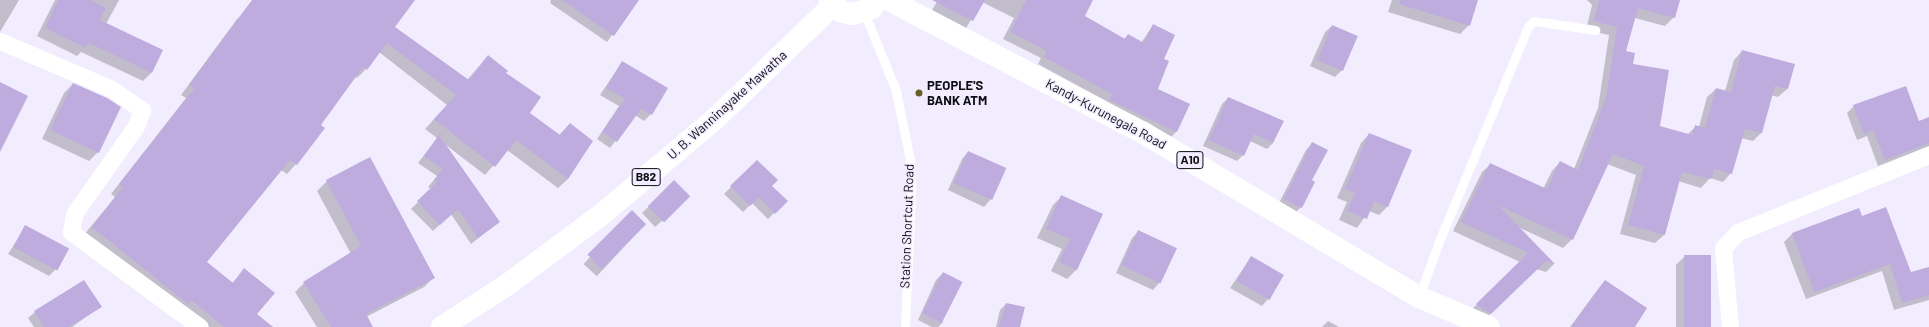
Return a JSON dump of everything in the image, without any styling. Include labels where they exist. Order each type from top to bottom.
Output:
[{"type":"main road","name":"Kandy-Kurunegala Road","points":[[889,0],[1142,132],[1419,297],[1488,327]]},
{"type":"main road","points":[[832,2],[848,13],[871,6]]},
{"type":"main road","name":"U. B. Wanninayake Mawatha","points":[[442,327],[507,285],[601,215],[715,119],[832,2]]},
{"type":"street","points":[[0,41],[112,89],[142,110],[136,126],[74,214],[71,232],[200,327]]},
{"type":"street","points":[[1730,327],[1723,248],[1738,232],[1929,155]]},
{"type":"lane","name":"Station Shortcut Road","points":[[871,6],[896,91],[910,160],[905,327]]},
{"type":"lane","points":[[1419,297],[1438,244],[1528,27],[1534,21],[1595,30]]},
{"type":"building","points":[[58,0],[90,0],[106,8],[100,20],[163,50],[152,73],[89,43],[86,48],[45,28]]},
{"type":"building","points":[[252,0],[415,0],[395,27],[469,80],[488,55],[508,71],[506,73],[541,97],[530,113],[560,135],[570,123],[593,141],[568,179],[516,140],[495,167],[434,119],[456,95],[387,43],[367,70],[363,67],[321,125],[325,128],[297,165],[290,160],[207,262],[233,283],[244,268],[275,293],[257,314],[273,327],[224,327],[191,300],[188,304],[92,227],[123,187],[119,184],[194,89],[189,85]]},
{"type":"building","points":[[562,0],[639,0],[614,36]]},
{"type":"building","points":[[932,0],[985,0],[973,21]]},
{"type":"building","points":[[1026,0],[1093,0],[1085,16],[1125,39],[1128,34],[1144,43],[1153,24],[1175,35],[1164,59],[1169,61],[1158,89],[1190,104],[1177,132],[1109,100],[1112,94],[1044,57],[1047,51],[1010,32]]},
{"type":"building","points":[[1400,0],[1478,0],[1470,26],[1399,4]]},
{"type":"building","points":[[1599,0],[1680,0],[1675,18],[1638,8],[1626,51],[1635,53],[1633,64],[1669,70],[1660,126],[1692,135],[1695,125],[1705,128],[1716,88],[1731,92],[1742,50],[1795,64],[1788,89],[1775,86],[1762,133],[1745,129],[1732,174],[1714,169],[1711,179],[1682,172],[1665,235],[1628,225],[1644,166],[1613,154],[1573,240],[1498,205],[1555,264],[1546,261],[1491,314],[1476,304],[1528,253],[1461,222],[1490,163],[1547,189],[1560,161],[1578,170],[1606,98],[1617,27],[1594,21]]},
{"type":"building","points":[[1332,25],[1358,36],[1343,71],[1317,60]]},
{"type":"building","points":[[622,61],[668,88],[652,115],[641,109],[617,142],[602,132],[625,99],[606,88]]},
{"type":"building","points":[[0,82],[28,96],[0,152]]},
{"type":"building","points":[[73,83],[107,98],[121,107],[99,153],[50,130]]},
{"type":"building","points":[[1906,86],[1919,121],[1929,117],[1929,143],[1885,160],[1873,130],[1864,134],[1853,105]]},
{"type":"building","points":[[1228,97],[1284,121],[1273,143],[1254,134],[1244,156],[1209,140]]},
{"type":"building","points":[[1369,133],[1412,150],[1388,207],[1374,201],[1367,219],[1347,211],[1355,193],[1345,189]]},
{"type":"building","points":[[439,135],[500,222],[478,238],[458,209],[440,225],[417,201],[437,182],[434,180],[443,169],[424,156]]},
{"type":"building","points":[[1312,142],[1328,150],[1312,180],[1315,182],[1302,208],[1284,199]]},
{"type":"building","points":[[968,151],[1006,168],[992,200],[954,183]]},
{"type":"building","points":[[370,157],[435,278],[366,314],[373,327],[331,327],[303,282],[361,246],[326,180]]},
{"type":"building","points":[[757,160],[778,180],[772,186],[788,201],[775,214],[759,197],[750,206],[730,186]]},
{"type":"building","points":[[674,180],[690,196],[664,222],[648,206]]},
{"type":"building","points":[[1061,195],[1103,214],[1077,270],[1059,262],[1070,239],[1046,229]]},
{"type":"building","points":[[1886,207],[1911,272],[1929,267],[1929,295],[1902,303],[1890,264],[1814,292],[1792,233],[1859,208],[1862,216]]},
{"type":"building","points":[[632,210],[646,224],[602,269],[587,255]]},
{"type":"building","points":[[25,225],[69,248],[57,271],[13,247]]},
{"type":"building","points":[[1138,230],[1177,248],[1160,284],[1122,265]]},
{"type":"building","points":[[1684,255],[1711,255],[1711,327],[1684,327]]},
{"type":"building","points":[[1251,256],[1284,275],[1269,300],[1236,281]]},
{"type":"building","points":[[943,272],[963,282],[942,323],[922,313]]},
{"type":"building","points":[[84,280],[102,307],[69,327],[44,327],[34,311]]},
{"type":"building","points":[[1605,280],[1647,308],[1635,327],[1571,327]]},
{"type":"building","points":[[1006,303],[1025,307],[1020,327],[999,327]]},
{"type":"place","name":"PEOPLE'S BANK ATM","points":[[919,93]]}]
